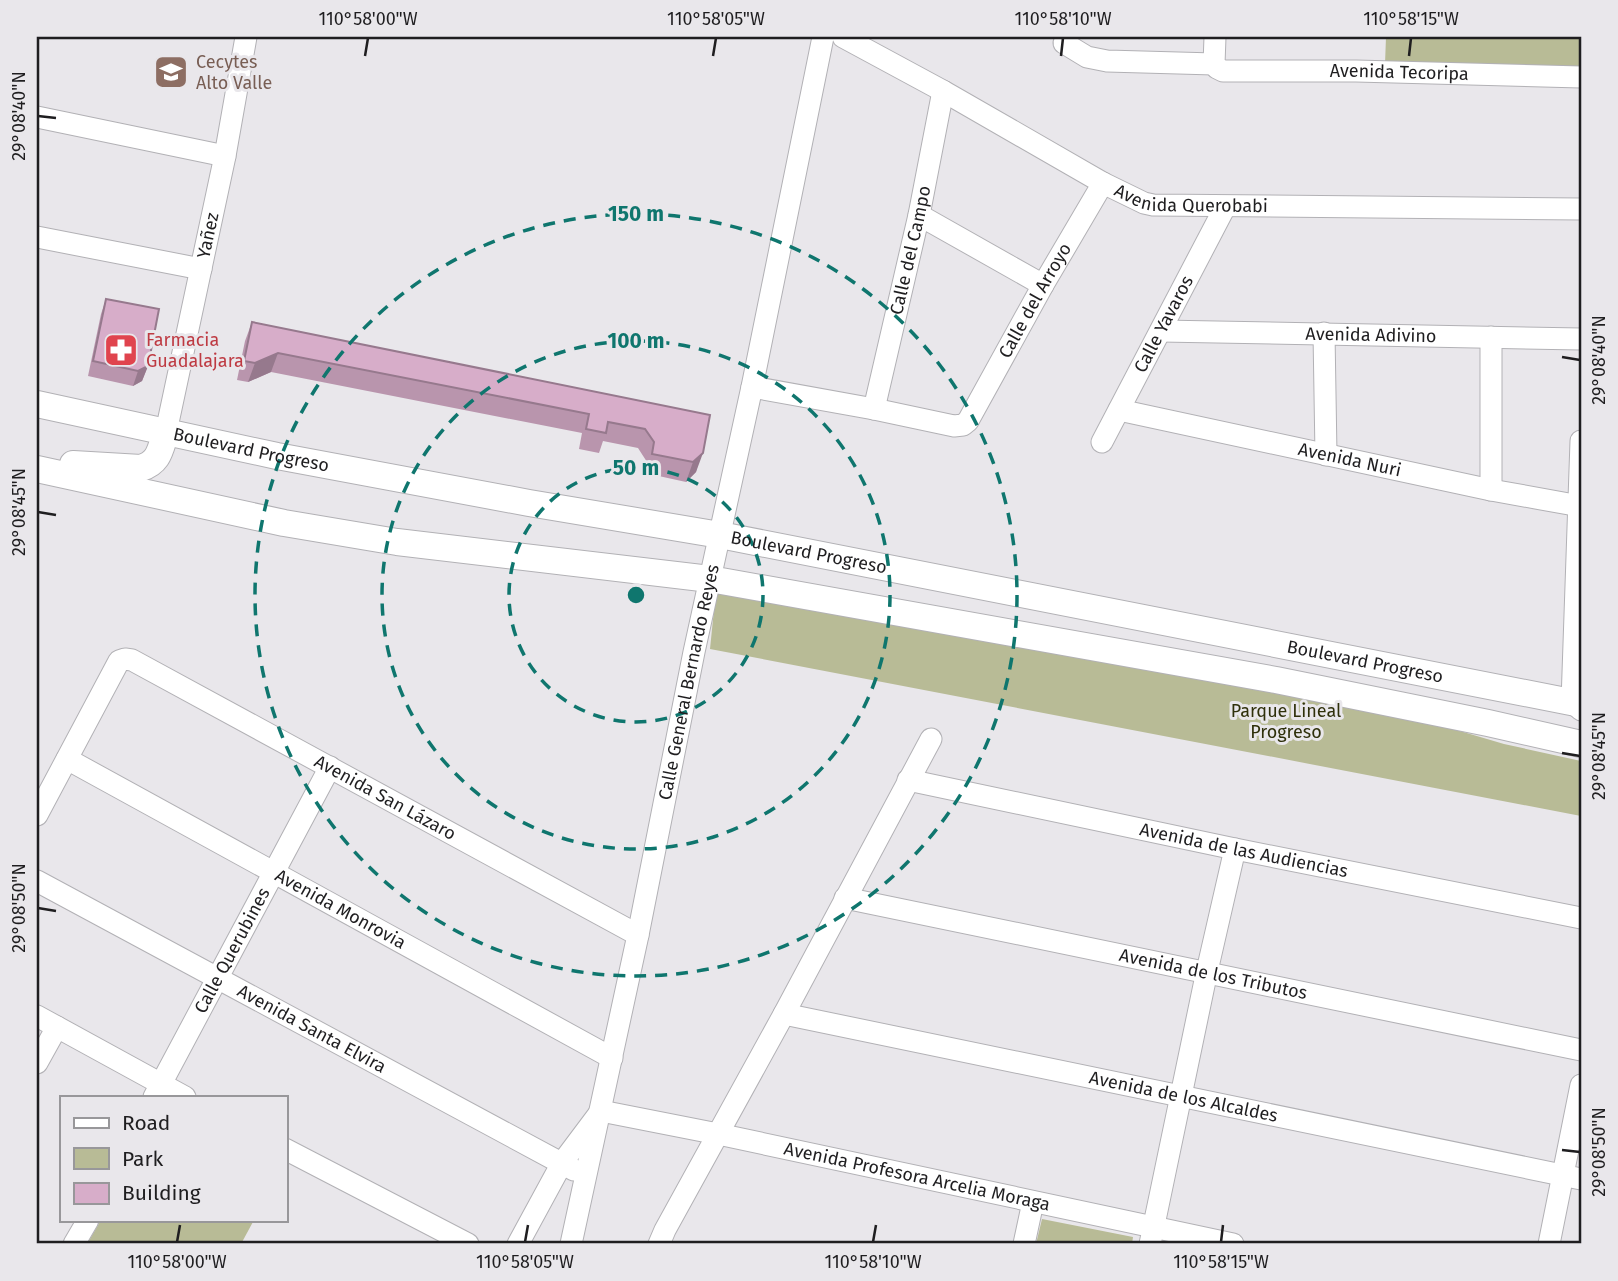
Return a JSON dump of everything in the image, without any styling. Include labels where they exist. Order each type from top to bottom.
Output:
[{"type":"main road","name":"Boulevard Progreso","points":[[37,404],[277,456],[505,499],[720,535],[1578,705]]},
{"type":"main road","points":[[37,460],[141,468],[152,465],[166,432]]},
{"type":"main road","name":"Boulevard Progreso","points":[[37,469],[284,523],[397,542],[710,579],[1276,680],[1581,744]]},
{"type":"main road","points":[[1488,723],[1578,705]]},
{"type":"street","name":"Yañez","points":[[166,432],[225,156],[246,37]]},
{"type":"street","name":"Calle General Bernardo Reyes","points":[[571,1244],[638,935],[694,652],[752,387],[823,37]]},
{"type":"street","name":"Avenida Querobabi","points":[[843,37],[1103,183],[1144,203],[1225,207],[1581,209]]},
{"type":"street","points":[[1215,37],[1216,66]]},
{"type":"street","name":"Avenida Tecoripa","points":[[1064,43],[1087,57],[1107,61],[1216,66],[1223,71],[1356,71],[1581,77]]},
{"type":"street","name":"Calle del Campo","points":[[874,409],[919,215],[943,91]]},
{"type":"street","points":[[37,117],[225,156]]},
{"type":"street","name":"Calle del Arroyo","points":[[874,409],[954,426],[968,421],[1103,183]]},
{"type":"street","name":"Calle Yavaros","points":[[1102,442],[1225,207]]},
{"type":"street","points":[[919,215],[1043,285]]},
{"type":"street","points":[[37,237],[201,269]]},
{"type":"street","name":"Avenida Adivino","points":[[1161,331],[1581,339]]},
{"type":"street","points":[[1324,333],[1326,454]]},
{"type":"street","points":[[1491,490],[1492,337]]},
{"type":"street","points":[[752,387],[874,409]]},
{"type":"street","name":"Avenida Nuri","points":[[1119,410],[1491,490],[1580,506]]},
{"type":"street","points":[[1578,705],[1581,441]]},
{"type":"street","name":"Avenida San Lázaro","points":[[67,759],[119,661],[132,660],[638,935]]},
{"type":"street","points":[[659,1244],[664,1230],[784,1014],[931,738]]},
{"type":"street","points":[[37,815],[67,759]]},
{"type":"street","name":"Avenida Monrovia","points":[[67,759],[612,1058]]},
{"type":"street","name":"Calle Querubines","points":[[157,1091],[330,767]]},
{"type":"street","name":"Avenida de las Audiencias","points":[[908,780],[1581,918]]},
{"type":"street","points":[[1152,1236],[1235,849]]},
{"type":"street","name":"Avenida Santa Elvira","points":[[37,881],[585,1177]]},
{"type":"street","name":"Avenida de los Tributos","points":[[845,898],[1581,1050]]},
{"type":"street","name":"Avenida de los Alcaldes","points":[[784,1014],[1572,1177]]},
{"type":"street","points":[[37,1016],[157,1091],[180,1096]]},
{"type":"street","points":[[37,1063],[57,1027]]},
{"type":"street","points":[[1549,1244],[1572,1177],[1581,1085]]},
{"type":"street","points":[[518,1244],[562,1163],[601,1111]]},
{"type":"street","name":"Avenida Profesora Arcelia Moraga","points":[[601,1111],[1032,1202],[1152,1236],[1233,1244]]},
{"type":"street","points":[[287,1150],[468,1244]]},
{"type":"street","points":[[1024,1244],[1032,1202]]},
{"type":"street","points":[[74,1244],[87,1222]]},
{"type":"green space","points":[[1386,37],[1580,37],[1579,67],[1385,64]]},
{"type":"green space","name":"Parque Lineal Progreso","points":[[716,590],[1307,686],[1504,744],[1581,761],[1581,816],[710,649]]},
{"type":"green space","points":[[1042,1219],[1133,1237],[1132,1244],[1036,1244]]},
{"type":"green space","points":[[100,1222],[253,1222],[241,1244],[87,1244]]},
{"type":"building","name":"Farmacia Guadalajara","points":[[106,299],[159,309],[148,366],[138,371],[93,361]]},
{"type":"building","points":[[252,322],[710,415],[703,453],[693,462],[652,454],[654,442],[645,429],[608,422],[606,433],[586,429],[589,414],[278,353],[255,363],[244,361]]},
{"type":"place","name":"Cecytes Alto Valle","points":[[171,72]]},
{"type":"place","name":"Farmacia Guadalajara","points":[[121,350]]}]
